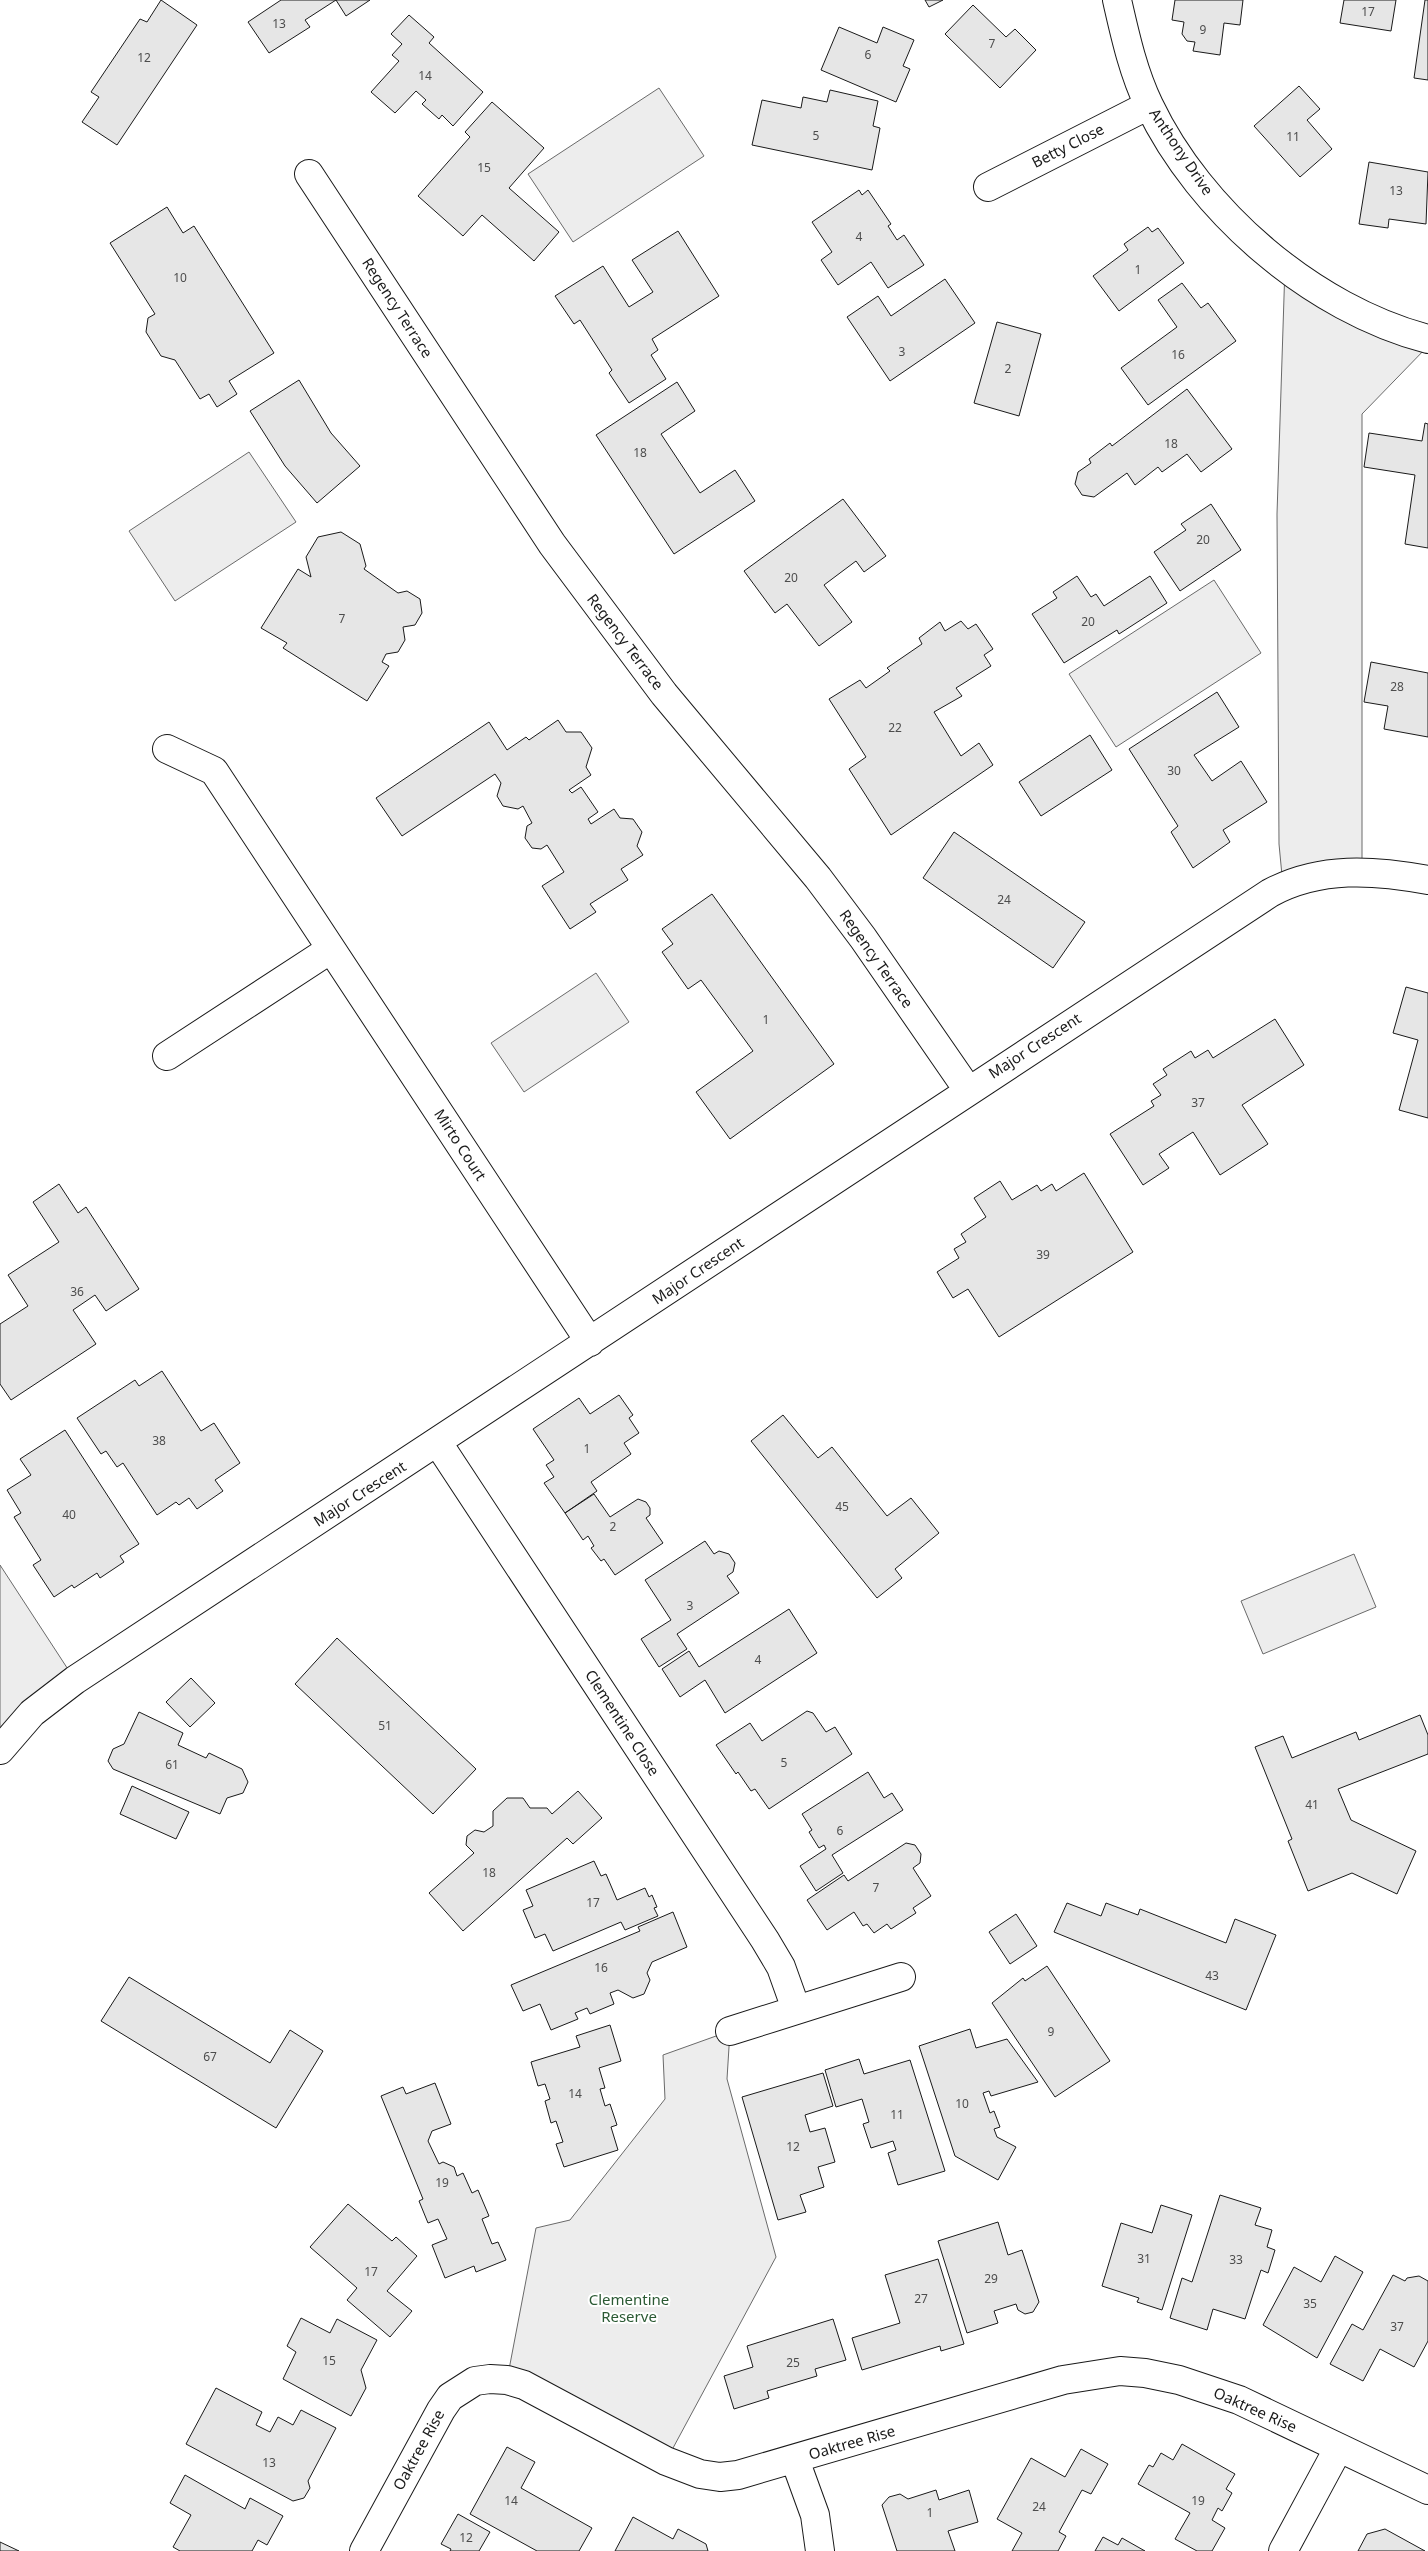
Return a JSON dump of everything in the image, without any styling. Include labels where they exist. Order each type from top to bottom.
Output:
[{"type":"street","name":"Anthony Drive","points":[[1117,0],[1134,64],[1148,105],[1188,168],[1233,223],[1262,248],[1338,301],[1390,325],[1428,339]]},
{"type":"street","name":"Betty Close","points":[[988,187],[1148,105]]},
{"type":"street","name":"Regency Terrace","points":[[309,174],[558,552],[664,694],[823,886],[863,938],[968,1090]]},
{"type":"street","name":"Mirto Court","points":[[167,749],[214,770],[590,1342]]},
{"type":"street","name":"Major Crescent","points":[[0,1750],[32,1713],[75,1680],[438,1443],[968,1090],[1286,884],[1327,873],[1349,872],[1379,872],[1428,880]]},
{"type":"street","points":[[167,1056],[331,949]]},
{"type":"street","name":"Clementine Close","points":[[438,1443],[765,1940],[781,1967],[796,2009]]},
{"type":"street","points":[[730,2031],[901,1977]]},
{"type":"street","name":"Oaktree Rise","points":[[364,2551],[441,2410],[450,2397],[475,2381],[490,2379],[524,2384],[666,2461],[700,2474],[720,2477],[738,2475],[795,2460],[1063,2380],[1120,2371],[1145,2373],[1178,2380],[1239,2400],[1338,2449],[1428,2490]]},
{"type":"street","points":[[1283,2551],[1338,2449]]},
{"type":"street","points":[[795,2460],[815,2515],[820,2551]]},
{"type":"shaded area","points":[[659,88],[704,156],[573,242],[528,174]]},
{"type":"shaded area","points":[[1285,266],[1428,346],[1362,414],[1362,872],[1283,886],[1279,844],[1277,514]]},
{"type":"shaded area","points":[[249,452],[296,522],[175,601],[129,531]]},
{"type":"shaded area","points":[[1214,580],[1261,653],[1116,747],[1069,674]]},
{"type":"shaded area","points":[[596,973],[629,1022],[524,1092],[491,1043]]},
{"type":"shaded area","points":[[1354,1554],[1376,1607],[1263,1654],[1241,1601]]},
{"type":"shaded area","points":[[0,1565],[75,1680],[0,1750]]},
{"type":"shaded area","name":"Clementine Reserve","points":[[730,2031],[727,2079],[776,2257],[666,2461],[507,2380],[536,2228],[570,2220],[665,2099],[663,2055]]},
{"type":"building","points":[[161,0],[197,25],[117,145],[82,122],[99,97],[91,92],[140,19],[147,22]]},
{"type":"building","points":[[281,0],[336,0],[305,20],[310,27],[269,53],[248,22]]},
{"type":"building","points":[[336,0],[370,0],[346,16]]},
{"type":"building","points":[[925,0],[943,0],[929,7]]},
{"type":"building","points":[[1175,0],[1243,0],[1240,25],[1224,23],[1220,55],[1193,51],[1195,42],[1187,41],[1182,34],[1184,22],[1172,20]]},
{"type":"building","points":[[1344,0],[1396,0],[1391,31],[1340,23]]},
{"type":"building","points":[[1425,0],[1428,0],[1428,80],[1414,78]]},
{"type":"building","points":[[973,5],[1006,37],[1015,29],[1036,50],[1000,88],[945,34]]},
{"type":"building","points":[[409,15],[434,37],[429,43],[483,92],[453,126],[442,115],[439,119],[422,104],[426,100],[416,91],[395,113],[371,92],[399,61],[392,55],[402,44],[391,34]]},
{"type":"building","points":[[839,27],[877,43],[883,27],[914,40],[903,66],[910,69],[896,102],[821,70]]},
{"type":"building","points":[[1299,86],[1320,109],[1307,120],[1332,149],[1300,177],[1254,126]]},
{"type":"building","points":[[830,90],[878,101],[873,126],[880,128],[872,170],[752,145],[762,100],[801,108],[803,97],[827,102]]},
{"type":"building","points":[[492,102],[544,148],[509,188],[559,232],[534,261],[482,215],[463,236],[418,196],[470,137],[465,132]]},
{"type":"building","points":[[1369,162],[1428,172],[1426,224],[1389,219],[1388,228],[1359,224]]},
{"type":"building","points":[[859,190],[862,195],[868,190],[891,224],[888,226],[897,240],[904,235],[924,265],[888,288],[871,262],[838,285],[821,260],[832,252],[812,222]]},
{"type":"building","points":[[167,207],[183,233],[194,226],[274,353],[229,381],[237,394],[217,407],[209,394],[200,399],[175,360],[161,356],[146,332],[148,318],[155,314],[110,243]]},
{"type":"building","points":[[1148,227],[1152,232],[1158,228],[1184,263],[1119,311],[1093,276],[1128,250],[1124,244]]},
{"type":"building","points":[[678,231],[719,296],[652,339],[658,350],[651,355],[666,379],[629,403],[609,373],[612,370],[580,320],[574,324],[555,296],[603,266],[629,307],[653,292],[632,260]]},
{"type":"building","points":[[945,279],[975,323],[890,381],[847,317],[878,296],[891,316]]},
{"type":"building","points":[[1182,283],[1201,308],[1208,303],[1236,341],[1148,405],[1121,368],[1177,327],[1158,300]]},
{"type":"building","points":[[997,322],[1041,334],[1019,416],[974,403]]},
{"type":"building","points":[[299,380],[331,433],[360,466],[317,503],[285,466],[250,411]]},
{"type":"building","points":[[677,382],[695,411],[661,434],[700,493],[735,470],[755,501],[674,554],[596,435]]},
{"type":"building","points":[[1187,389],[1232,449],[1201,472],[1187,454],[1162,472],[1158,467],[1135,485],[1127,473],[1094,497],[1082,495],[1075,484],[1078,472],[1091,463],[1089,459],[1110,443],[1112,446]]},
{"type":"building","points":[[1425,423],[1428,424],[1428,548],[1405,544],[1415,475],[1364,467],[1369,433],[1422,441]]},
{"type":"building","points":[[843,499],[886,556],[864,572],[856,561],[824,585],[852,622],[819,646],[787,604],[775,613],[744,571]]},
{"type":"building","points":[[1211,504],[1241,550],[1180,591],[1154,552],[1186,530],[1181,524]]},
{"type":"building","points":[[341,532],[360,544],[366,566],[364,569],[398,593],[407,591],[420,599],[422,613],[415,625],[403,627],[405,640],[398,652],[386,654],[382,662],[389,666],[367,701],[283,648],[287,643],[261,628],[298,569],[311,577],[306,557],[318,537]]},
{"type":"building","points":[[1077,576],[1091,597],[1096,594],[1104,606],[1150,576],[1167,603],[1119,634],[1117,630],[1064,663],[1032,614],[1057,598],[1053,592]]},
{"type":"building","points":[[961,621],[968,629],[976,624],[993,649],[984,655],[991,666],[956,688],[962,696],[934,712],[961,756],[979,743],[993,765],[891,835],[849,769],[866,757],[829,699],[860,680],[866,688],[890,671],[887,668],[922,644],[919,638],[940,622],[945,631]]},
{"type":"building","points":[[1371,662],[1428,673],[1428,737],[1384,729],[1388,706],[1364,702]]},
{"type":"building","points":[[1217,692],[1239,727],[1194,755],[1212,781],[1241,761],[1267,802],[1223,830],[1230,842],[1193,868],[1171,832],[1178,826],[1129,749]]},
{"type":"building","points":[[558,720],[566,732],[581,732],[592,748],[586,767],[591,775],[569,790],[572,793],[581,787],[598,812],[588,819],[591,824],[614,809],[620,818],[633,819],[642,832],[637,846],[643,855],[621,869],[628,880],[590,904],[596,912],[570,929],[542,886],[564,872],[547,845],[541,849],[532,848],[525,838],[527,826],[532,823],[523,806],[518,809],[503,806],[497,796],[501,783],[495,774],[402,836],[376,798],[489,722],[507,750],[526,737],[529,740]]},
{"type":"building","points":[[1090,735],[1112,770],[1041,816],[1019,782]]},
{"type":"building","points":[[954,832],[1085,922],[1053,968],[923,878]]},
{"type":"building","points":[[712,894],[834,1064],[730,1139],[696,1092],[753,1051],[701,980],[688,989],[662,952],[673,944],[662,929]]},
{"type":"building","points":[[1406,987],[1428,993],[1428,1118],[1399,1110],[1418,1040],[1393,1033]]},
{"type":"building","points":[[1275,1019],[1304,1065],[1242,1105],[1268,1144],[1220,1175],[1193,1132],[1159,1154],[1169,1168],[1143,1185],[1110,1134],[1154,1106],[1151,1101],[1161,1095],[1153,1084],[1167,1075],[1163,1069],[1191,1051],[1195,1058],[1208,1050],[1213,1058]]},
{"type":"building","points":[[1084,1173],[1133,1252],[999,1337],[968,1289],[953,1298],[937,1272],[959,1258],[954,1249],[966,1242],[961,1234],[986,1217],[974,1198],[1000,1181],[1012,1200],[1037,1185],[1041,1191],[1052,1184],[1056,1191]]},
{"type":"building","points":[[59,1184],[78,1213],[86,1207],[139,1289],[106,1311],[95,1295],[73,1310],[96,1344],[11,1400],[0,1384],[0,1324],[28,1306],[8,1275],[59,1242],[33,1202]]},
{"type":"building","points":[[162,1371],[201,1431],[214,1423],[240,1463],[215,1480],[223,1491],[197,1509],[189,1498],[179,1505],[176,1502],[157,1515],[123,1463],[117,1467],[106,1451],[101,1454],[77,1418],[135,1380],[139,1386]]},
{"type":"building","points":[[619,1395],[633,1415],[629,1418],[639,1433],[624,1443],[631,1454],[591,1482],[597,1491],[565,1513],[544,1483],[554,1477],[546,1465],[554,1460],[533,1429],[579,1398],[590,1414]]},
{"type":"building","points":[[783,1415],[818,1458],[832,1447],[887,1516],[911,1498],[939,1533],[895,1569],[902,1578],[877,1598],[751,1441]]},
{"type":"building","points":[[65,1430],[139,1544],[120,1556],[124,1562],[100,1578],[97,1573],[74,1588],[72,1585],[54,1597],[33,1565],[41,1560],[14,1517],[21,1513],[7,1490],[31,1475],[20,1459]]},
{"type":"building","points":[[594,1494],[610,1517],[638,1499],[646,1502],[650,1508],[650,1515],[646,1518],[663,1543],[615,1575],[604,1559],[601,1561],[591,1548],[594,1546],[588,1536],[583,1540],[565,1513]]},
{"type":"building","points":[[705,1541],[714,1554],[719,1551],[729,1554],[735,1563],[733,1572],[727,1576],[739,1593],[677,1634],[687,1649],[659,1667],[641,1639],[671,1620],[645,1580]]},
{"type":"building","points":[[789,1609],[817,1653],[725,1713],[705,1680],[680,1697],[662,1669],[689,1651],[699,1667]]},
{"type":"building","points":[[337,1638],[476,1769],[433,1814],[295,1684]]},
{"type":"building","points":[[191,1678],[215,1703],[190,1727],[166,1702]]},
{"type":"building","points":[[807,1711],[813,1713],[826,1732],[835,1727],[852,1754],[769,1809],[755,1789],[751,1791],[738,1772],[736,1774],[716,1745],[750,1723],[762,1741]]},
{"type":"building","points":[[139,1712],[183,1733],[178,1745],[206,1758],[209,1753],[242,1769],[248,1782],[243,1793],[227,1798],[220,1814],[113,1769],[108,1761],[113,1749],[124,1744]]},
{"type":"building","points":[[1420,1715],[1428,1735],[1428,1754],[1338,1789],[1351,1820],[1416,1851],[1397,1894],[1352,1873],[1308,1891],[1288,1841],[1292,1839],[1255,1747],[1283,1736],[1292,1758],[1356,1732],[1359,1740]]},
{"type":"building","points":[[868,1772],[884,1798],[892,1793],[903,1810],[832,1855],[843,1873],[816,1891],[800,1866],[826,1849],[824,1845],[819,1848],[809,1832],[812,1830],[802,1814]]},
{"type":"building","points":[[132,1786],[189,1812],[176,1839],[120,1814]]},
{"type":"building","points":[[578,1791],[602,1818],[573,1844],[567,1838],[463,1931],[429,1893],[474,1853],[466,1845],[467,1836],[475,1830],[484,1832],[493,1826],[493,1811],[507,1798],[523,1798],[530,1808],[547,1808],[552,1814]]},
{"type":"building","points":[[906,1843],[915,1845],[921,1854],[920,1863],[913,1868],[931,1896],[913,1908],[916,1913],[891,1929],[887,1924],[874,1933],[867,1924],[863,1926],[854,1912],[827,1930],[807,1900],[844,1875],[848,1881]]},
{"type":"building","points":[[594,1861],[601,1876],[606,1874],[617,1900],[645,1888],[649,1897],[652,1895],[657,1907],[654,1908],[658,1916],[625,1930],[621,1922],[553,1951],[545,1934],[535,1938],[523,1910],[533,1906],[526,1890]]},
{"type":"building","points":[[1067,1903],[1101,1916],[1106,1903],[1138,1915],[1140,1909],[1226,1943],[1235,1919],[1276,1935],[1246,2010],[1054,1932]]},
{"type":"building","points":[[673,1912],[687,1947],[652,1962],[647,1973],[650,1980],[644,1994],[633,1998],[618,1990],[610,1993],[614,2004],[590,2014],[587,2008],[575,2013],[578,2019],[551,2030],[540,2004],[523,2011],[511,1985],[640,1931],[638,1927]]},
{"type":"building","points":[[1016,1914],[1037,1946],[1010,1964],[989,1932]]},
{"type":"building","points":[[1047,1966],[1110,2061],[1055,2097],[992,2003],[1023,1978],[1025,1981]]},
{"type":"building","points":[[129,1977],[270,2063],[290,2030],[323,2051],[276,2128],[101,2021]]},
{"type":"building","points":[[610,2025],[621,2061],[599,2068],[605,2088],[600,2089],[605,2106],[610,2104],[617,2125],[611,2127],[618,2150],[564,2167],[556,2144],[563,2142],[556,2121],[551,2123],[545,2101],[550,2099],[545,2084],[538,2086],[531,2062],[580,2047],[576,2036]]},
{"type":"building","points":[[970,2029],[976,2048],[1007,2039],[1038,2082],[991,2096],[989,2091],[983,2093],[990,2113],[994,2111],[1000,2127],[994,2129],[997,2137],[1016,2147],[998,2180],[955,2156],[919,2046]]},
{"type":"building","points":[[859,2059],[864,2074],[910,2060],[945,2171],[898,2185],[888,2153],[896,2150],[893,2141],[871,2148],[863,2124],[869,2122],[862,2099],[836,2107],[825,2070]]},
{"type":"building","points":[[823,2073],[833,2106],[805,2115],[810,2132],[825,2128],[835,2162],[818,2167],[824,2187],[800,2195],[806,2212],[778,2220],[742,2097]]},
{"type":"building","points":[[435,2083],[451,2124],[432,2131],[428,2141],[439,2164],[443,2162],[454,2167],[457,2176],[463,2173],[472,2193],[478,2190],[489,2216],[482,2219],[492,2244],[498,2242],[506,2260],[476,2272],[474,2266],[445,2278],[432,2245],[447,2239],[438,2219],[428,2223],[419,2201],[423,2199],[381,2096],[403,2087],[406,2094]]},
{"type":"building","points":[[1220,2195],[1261,2208],[1255,2225],[1272,2230],[1267,2247],[1275,2250],[1268,2273],[1261,2270],[1245,2319],[1213,2309],[1207,2330],[1170,2318],[1182,2278],[1192,2282]]},
{"type":"building","points":[[348,2204],[392,2241],[396,2237],[417,2256],[387,2291],[412,2311],[390,2337],[347,2300],[357,2288],[310,2247]]},
{"type":"building","points":[[1161,2205],[1192,2215],[1162,2310],[1137,2302],[1139,2298],[1102,2286],[1121,2223],[1152,2233]]},
{"type":"building","points":[[998,2222],[1008,2255],[1022,2250],[1039,2302],[1033,2312],[1025,2314],[1018,2310],[1016,2304],[994,2311],[998,2323],[967,2333],[938,2241]]},
{"type":"building","points":[[1335,2256],[1363,2272],[1317,2358],[1263,2325],[1294,2267],[1321,2282]]},
{"type":"building","points":[[938,2259],[964,2344],[941,2351],[940,2346],[862,2370],[852,2338],[900,2323],[885,2275]]},
{"type":"building","points":[[1393,2275],[1405,2281],[1407,2278],[1419,2276],[1428,2281],[1428,2341],[1414,2367],[1380,2349],[1363,2381],[1330,2364],[1352,2324],[1363,2330]]},
{"type":"building","points":[[301,2318],[330,2333],[337,2319],[377,2340],[361,2370],[366,2388],[351,2416],[283,2379],[296,2352],[287,2346]]},
{"type":"building","points":[[833,2319],[846,2360],[815,2369],[817,2376],[767,2391],[769,2398],[734,2409],[724,2376],[753,2367],[747,2346]]},
{"type":"building","points":[[216,2388],[262,2412],[256,2425],[270,2432],[278,2417],[293,2425],[301,2410],[336,2428],[308,2481],[310,2488],[304,2498],[293,2501],[186,2444]]},
{"type":"building","points":[[1182,2444],[1235,2474],[1226,2489],[1232,2493],[1222,2511],[1218,2508],[1212,2520],[1225,2528],[1212,2551],[1197,2551],[1175,2539],[1190,2513],[1138,2484],[1149,2465],[1153,2467],[1161,2453],[1173,2460]]},
{"type":"building","points":[[507,2447],[535,2462],[521,2488],[592,2528],[579,2551],[537,2551],[470,2514]]},
{"type":"building","points":[[1081,2449],[1108,2464],[1091,2494],[1082,2490],[1059,2532],[1066,2536],[1058,2551],[1012,2551],[1022,2533],[997,2519],[1031,2458],[1065,2477]]},
{"type":"building","points":[[185,2475],[245,2509],[250,2498],[283,2516],[267,2545],[258,2540],[252,2551],[180,2551],[173,2547],[191,2515],[170,2503]]},
{"type":"building","points":[[936,2490],[939,2500],[969,2490],[978,2522],[948,2531],[955,2551],[897,2551],[882,2505],[889,2497],[900,2494],[908,2499]]},
{"type":"building","points":[[458,2514],[490,2532],[479,2551],[450,2551],[451,2549],[441,2544]]},
{"type":"building","points":[[633,2517],[673,2539],[678,2529],[706,2544],[708,2551],[615,2551]]},
{"type":"building","points":[[1385,2529],[1425,2551],[1358,2551],[1367,2534]]},
{"type":"building","points":[[1103,2537],[1118,2545],[1122,2538],[1145,2551],[1095,2551]]},
{"type":"building","points":[[0,2542],[19,2551],[0,2551]]}]
